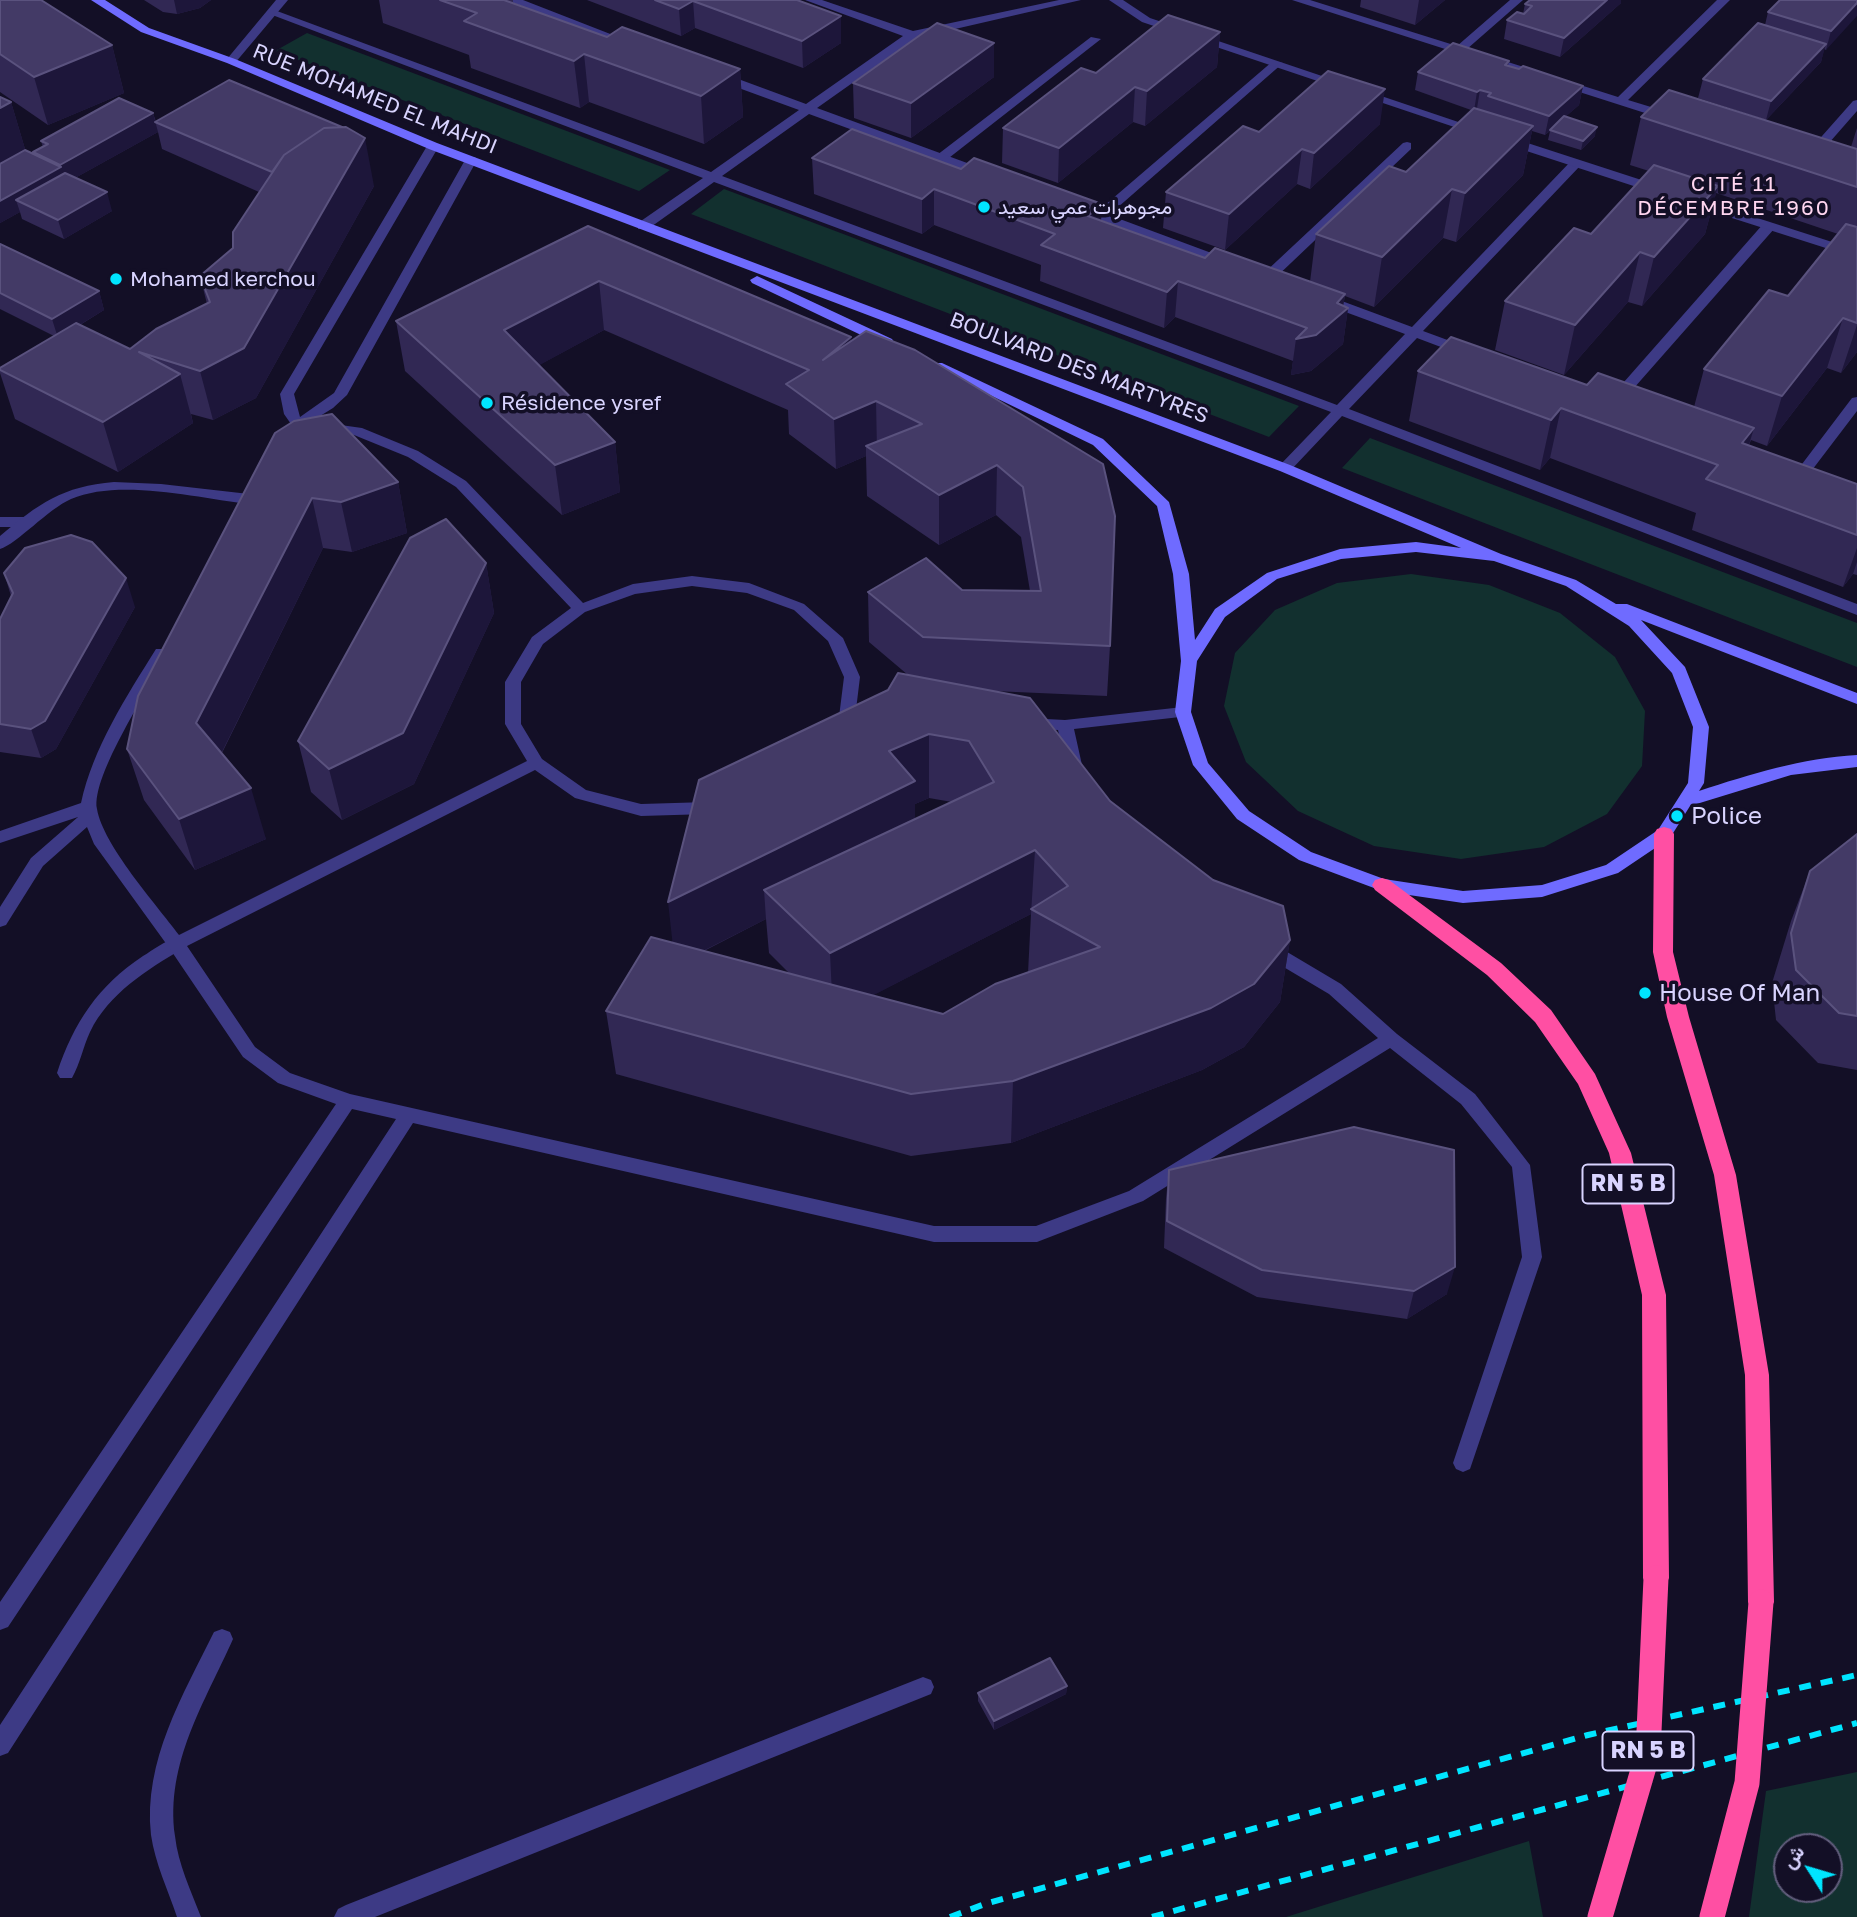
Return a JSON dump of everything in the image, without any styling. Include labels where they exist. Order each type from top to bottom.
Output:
[{"type":"highway","points":[[1664,834],[1663,952],[1678,1017],[1724,1175],[1757,1375],[1760,1602],[1747,1783],[1712,1917]]},
{"type":"highway","name":"RN 5 B","points":[[1382,885],[1494,969],[1543,1016],[1587,1080],[1620,1153],[1654,1295],[1656,1578],[1648,1753],[1600,1917]]},
{"type":"main road","name":"RUE MOHAMED EL MAHDI","points":[[97,0],[145,30],[231,61],[433,146],[643,226]]},
{"type":"main road","points":[[643,226],[896,346]]},
{"type":"main road","name":"BOULVARD DES MARTYRES","points":[[643,226],[1285,468],[1496,557]]},
{"type":"main road","points":[[921,358],[1098,442],[1164,505],[1181,574],[1189,661],[1183,712],[1201,765],[1243,815],[1305,856],[1382,885],[1463,897],[1542,891],[1612,869],[1664,834],[1696,783],[1701,727],[1679,671],[1634,622],[1571,583],[1496,557],[1416,547],[1340,554],[1283,572],[1272,576],[1220,613],[1189,661]]},
{"type":"main road","points":[[1592,596],[1857,699]]},
{"type":"main road","points":[[1684,802],[1772,773],[1811,764],[1857,761]]},
{"type":"street","points":[[231,61],[282,0]]},
{"type":"street","points":[[512,0],[640,47]]},
{"type":"street","points":[[811,0],[912,35]]},
{"type":"street","points":[[643,226],[912,35],[1044,3],[1075,0]]},
{"type":"street","points":[[1115,0],[1146,20],[1857,254]]},
{"type":"street","points":[[1298,0],[1683,121]]},
{"type":"street","points":[[1459,50],[1517,0]]},
{"type":"street","points":[[1620,101],[1724,0]]},
{"type":"street","points":[[273,13],[1341,411],[1857,610]]},
{"type":"street","points":[[941,158],[1096,38]]},
{"type":"street","points":[[1100,216],[1277,64]]},
{"type":"street","points":[[704,71],[1002,180]]},
{"type":"street","points":[[1808,160],[1857,104]]},
{"type":"street","points":[[433,146],[287,394],[291,414],[297,423],[357,431],[413,454],[461,484],[580,609]]},
{"type":"street","points":[[1063,203],[1260,275],[1407,146]]},
{"type":"street","points":[[284,445],[297,423],[330,407],[340,396],[471,160]]},
{"type":"street","points":[[1285,468],[1576,163]]},
{"type":"street","points":[[1612,405],[1769,226]]},
{"type":"street","points":[[1316,296],[1481,357]]},
{"type":"street","points":[[1801,474],[1857,401]]},
{"type":"street","points":[[0,544],[57,500],[96,487],[118,486],[249,500]]},
{"type":"street","points":[[0,522],[26,522]]},
{"type":"street","points":[[692,581],[749,588],[799,607],[835,638],[852,677],[854,719],[818,759],[770,790],[708,808],[641,810],[581,794],[536,764],[513,724],[513,682],[537,642],[580,609],[633,589],[692,581]]},
{"type":"street","points":[[0,921],[37,862],[89,811],[104,753],[173,632]]},
{"type":"street","points":[[1011,723],[1065,724],[1183,712]]},
{"type":"street","points":[[1065,724],[1077,779],[1085,790]]},
{"type":"street","points":[[66,1073],[82,1027],[111,988],[129,972],[176,944],[536,764]]},
{"type":"street","points":[[0,837],[89,811]]},
{"type":"street","points":[[89,811],[100,841],[176,944],[249,1052],[284,1078],[348,1101],[408,1116],[934,1234],[1037,1234],[1136,1196],[1391,1039]]},
{"type":"street","points":[[1251,939],[1335,989],[1391,1039],[1468,1099],[1521,1165],[1532,1257],[1463,1463]]},
{"type":"street","points":[[0,1620],[348,1101]]},
{"type":"street","points":[[0,1745],[408,1116]]},
{"type":"street","points":[[189,1917],[163,1838],[160,1807],[164,1775],[173,1743],[222,1639]]},
{"type":"street","points":[[346,1917],[923,1687]]},
{"type":"green space","points":[[307,33],[670,170],[639,191],[275,51]]},
{"type":"green space","points":[[724,189],[1299,406],[1269,437],[691,214]]},
{"type":"green space","points":[[1370,438],[1857,623],[1857,667],[1342,468]]},
{"type":"green space","points":[[1411,574],[1489,585],[1560,613],[1615,657],[1645,711],[1642,766],[1607,814],[1544,847],[1461,859],[1374,846],[1298,811],[1246,762],[1224,706],[1235,653],[1275,610],[1337,583]]},
{"type":"green space","points":[[1857,1772],[1857,1917],[1749,1917],[1766,1791]]},
{"type":"green space","points":[[1529,1841],[1543,1917],[1286,1917]]},
{"type":"building","points":[[0,0],[41,0],[112,45],[34,77],[0,54]]},
{"type":"building","points":[[440,0],[504,0],[607,37],[622,27],[740,69],[701,96],[584,54],[574,61],[464,21],[477,13]]},
{"type":"building","points":[[655,0],[797,0],[841,16],[802,41],[693,1],[679,9]]},
{"type":"building","points":[[1530,0],[1607,0],[1564,38],[1507,20],[1517,12],[1524,14],[1532,6],[1525,4]]},
{"type":"building","points":[[1780,0],[1857,0],[1857,3],[1831,31],[1768,12]]},
{"type":"building","points":[[1168,15],[1220,32],[1147,91],[1135,87],[1059,148],[1003,128],[1081,68],[1096,73]]},
{"type":"building","points":[[937,23],[994,43],[911,103],[853,83]]},
{"type":"building","points":[[1758,23],[1826,44],[1771,101],[1703,79]]},
{"type":"building","points":[[1453,43],[1509,61],[1505,65],[1519,69],[1523,66],[1583,86],[1549,116],[1488,96],[1491,93],[1480,90],[1477,92],[1418,72]]},
{"type":"building","points":[[1328,71],[1385,89],[1314,153],[1302,149],[1229,214],[1166,192],[1243,126],[1259,132]]},
{"type":"building","points":[[229,80],[342,127],[324,128],[284,155],[272,172],[155,122]]},
{"type":"building","points":[[1669,90],[1857,149],[1857,187],[1641,117]]},
{"type":"building","points":[[0,97],[11,102],[0,108]]},
{"type":"building","points":[[119,98],[153,113],[60,165],[33,152],[48,144],[41,141]]},
{"type":"building","points":[[1474,108],[1533,126],[1465,193],[1452,189],[1382,257],[1316,234],[1389,166],[1406,172]]},
{"type":"building","points":[[1564,116],[1597,127],[1583,141],[1550,130]]},
{"type":"building","points":[[346,127],[365,138],[244,348],[200,371],[139,352],[180,374],[103,422],[0,370],[76,323],[130,349],[156,329],[210,302],[200,276],[233,248],[233,232],[284,155],[324,128]]},
{"type":"building","points":[[852,129],[961,169],[974,158],[1102,204],[1088,216],[1205,258],[1215,248],[1345,294],[1337,303],[1348,308],[1316,335],[1296,339],[1307,328],[1178,281],[1167,292],[1041,245],[1055,234],[934,189],[922,199],[812,158]]},
{"type":"building","points":[[25,150],[61,167],[0,201],[0,164]]},
{"type":"building","points":[[1654,165],[1718,186],[1654,257],[1640,252],[1575,325],[1505,301],[1574,228],[1591,234]]},
{"type":"building","points":[[65,173],[107,192],[58,220],[16,200]]},
{"type":"building","points":[[1846,224],[1857,227],[1857,323],[1843,318],[1782,396],[1704,369],[1769,290],[1788,296]]},
{"type":"building","points":[[588,226],[851,337],[823,360],[866,331],[915,350],[1103,464],[1115,516],[1110,646],[923,637],[868,592],[926,558],[962,590],[1041,591],[1023,487],[997,465],[939,495],[866,446],[922,424],[876,401],[834,419],[786,384],[809,370],[599,281],[504,330],[615,442],[555,465],[396,321]]},
{"type":"building","points":[[0,244],[99,291],[52,319],[0,293]]},
{"type":"building","points":[[1451,337],[1587,385],[1598,373],[1754,428],[1742,443],[1857,484],[1857,535],[1706,479],[1718,465],[1561,408],[1551,420],[1418,371]]},
{"type":"building","points":[[332,414],[398,482],[341,502],[312,498],[196,723],[251,788],[179,819],[127,749],[138,696],[275,433],[294,421]]},
{"type":"building","points":[[446,519],[486,563],[403,733],[329,769],[298,741],[410,538]]},
{"type":"building","points":[[71,535],[92,542],[126,578],[45,721],[31,729],[0,724],[0,619],[13,593],[4,573],[25,548]]},
{"type":"building","points":[[898,673],[1030,698],[1110,801],[1213,880],[1283,906],[1290,940],[1254,984],[1211,1008],[1013,1081],[911,1094],[606,1011],[651,937],[943,1014],[995,984],[1100,947],[1031,909],[1068,886],[1035,850],[830,953],[764,890],[994,782],[969,741],[929,734],[889,751],[915,781],[668,902],[699,780],[888,690]]},
{"type":"building","points":[[1857,834],[1857,1016],[1839,1013],[1796,970],[1791,933],[1810,871]]},
{"type":"building","points":[[1354,1127],[1454,1150],[1455,1267],[1414,1291],[1262,1270],[1167,1221],[1169,1170]]},
{"type":"building","points":[[1050,1658],[1067,1686],[994,1721],[978,1693]]},
{"type":"railway","points":[[950,1917],[985,1904],[1588,1735],[1857,1675]]},
{"type":"railway","points":[[1152,1917],[1857,1723]]},
{"type":"place","name":"مجوهرات عمي سعيد","points":[[984,207]]},
{"type":"place","name":"Mohamed kerchou","points":[[116,279]]},
{"type":"place","name":"Résidence ysref","points":[[487,403]]},
{"type":"place","name":"Police","points":[[1677,816]]},
{"type":"place","name":"House Of Man","points":[[1645,993]]},
{"type":"district","name":"CITÉ 11 DÉCEMBRE 1960","points":[[1734,196]]}]
